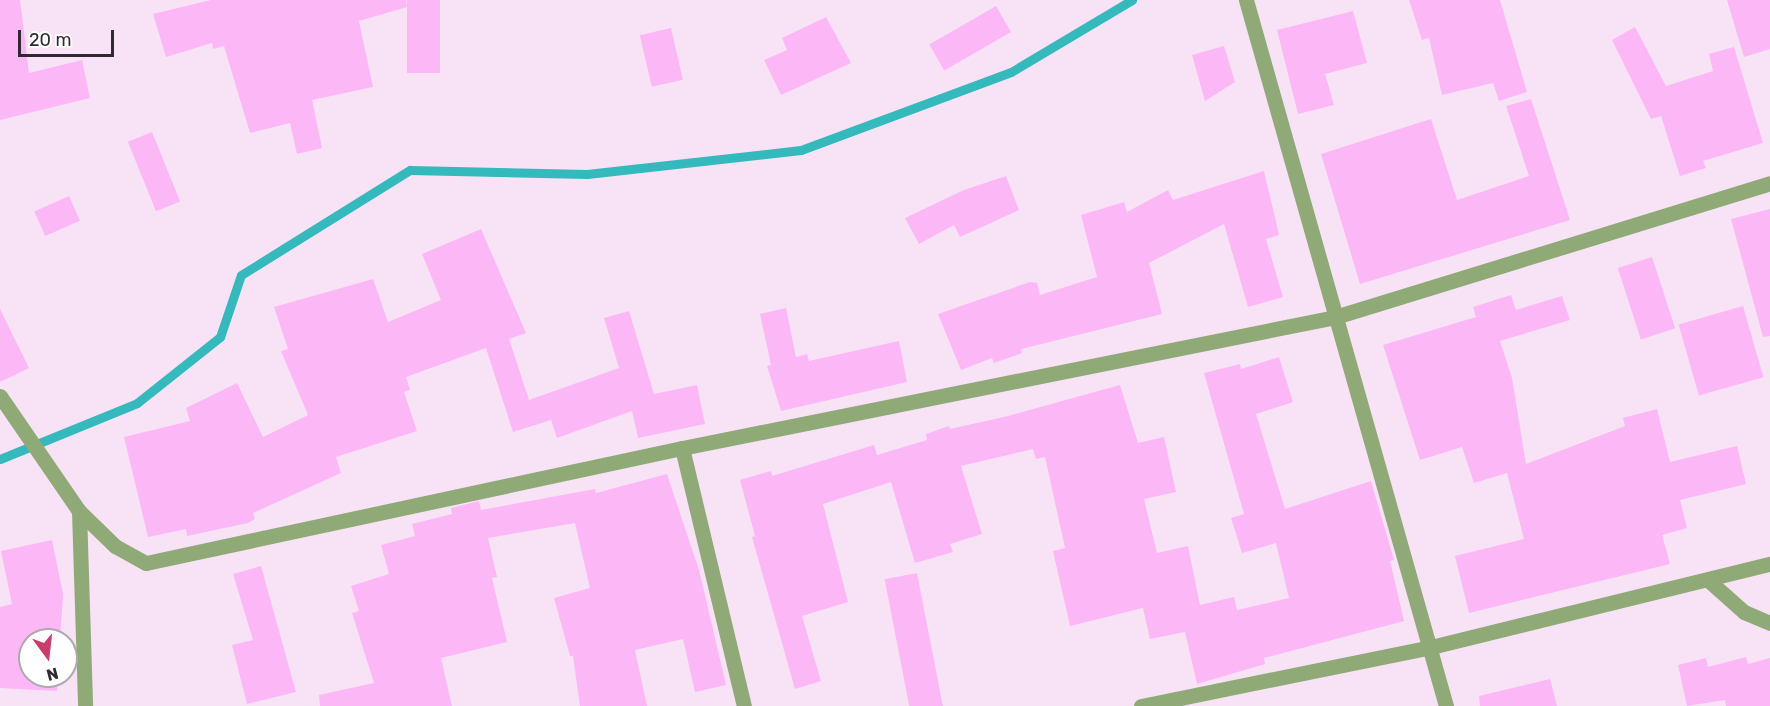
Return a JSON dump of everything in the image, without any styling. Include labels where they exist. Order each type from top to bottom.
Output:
[{"type":"street","points":[[1246,0],[1427,648],[1446,706]]},
{"type":"street","points":[[0,396],[79,511],[115,546],[146,563],[682,448],[1335,317],[1770,183]]},
{"type":"street","points":[[682,448],[744,706]]},
{"type":"street","points":[[79,511],[85,706]]},
{"type":"street","points":[[1141,706],[1427,648],[1770,564]]},
{"type":"street","points":[[1708,580],[1744,612],[1770,623]]},
{"type":"building","points":[[0,0],[20,0],[29,73],[82,60],[90,98],[0,120]]},
{"type":"building","points":[[211,0],[406,0],[407,7],[359,21],[373,87],[312,100],[322,148],[297,154],[290,123],[250,133],[224,46],[213,49],[212,43],[166,57],[153,14]]},
{"type":"building","points":[[407,0],[440,0],[440,73],[407,73]]},
{"type":"building","points":[[1409,0],[1500,0],[1527,92],[1499,101],[1493,83],[1442,95],[1429,38],[1422,40]]},
{"type":"building","points":[[1727,0],[1770,0],[1770,49],[1744,57]]},
{"type":"building","points":[[996,6],[1011,32],[944,70],[929,44]]},
{"type":"building","points":[[1353,11],[1367,63],[1325,74],[1334,105],[1298,114],[1277,30]]},
{"type":"building","points":[[826,17],[851,63],[781,95],[764,60],[787,50],[782,38]]},
{"type":"building","points":[[1635,27],[1666,86],[1713,71],[1709,54],[1734,47],[1763,143],[1703,161],[1706,168],[1680,176],[1661,116],[1651,119],[1612,40]]},
{"type":"building","points":[[671,28],[683,80],[652,87],[640,35]]},
{"type":"building","points":[[1224,46],[1235,82],[1205,101],[1192,55]]},
{"type":"building","points":[[1531,99],[1570,220],[1360,284],[1321,154],[1431,119],[1457,200],[1529,176],[1506,106]]},
{"type":"building","points":[[152,132],[180,202],[156,211],[128,142]]},
{"type":"building","points":[[1264,171],[1279,235],[1266,239],[1283,297],[1248,307],[1224,224],[1149,263],[1162,314],[1021,349],[1022,353],[994,363],[992,358],[961,370],[938,314],[1030,282],[1037,283],[1040,295],[1097,277],[1081,215],[1124,202],[1127,212],[1168,190],[1173,200]]},
{"type":"building","points":[[1006,176],[1019,210],[960,237],[954,225],[919,244],[905,218],[964,190]]},
{"type":"building","points":[[69,196],[80,221],[45,236],[34,211]]},
{"type":"building","points":[[1770,209],[1770,336],[1763,337],[1731,219]]},
{"type":"building","points":[[481,229],[526,333],[509,339],[529,400],[619,368],[604,318],[629,311],[654,394],[697,385],[705,424],[638,438],[632,411],[557,438],[551,420],[513,432],[486,348],[406,377],[410,390],[404,392],[417,431],[336,457],[341,473],[253,513],[255,519],[248,523],[187,536],[186,529],[148,537],[124,437],[190,421],[186,408],[237,383],[263,437],[308,415],[281,351],[288,349],[274,307],[373,279],[388,322],[441,300],[422,254]]},
{"type":"building","points":[[1652,257],[1675,328],[1641,339],[1618,268]]},
{"type":"building","points":[[1511,295],[1516,310],[1562,296],[1570,320],[1500,341],[1512,378],[1526,464],[1625,426],[1623,418],[1657,409],[1670,462],[1737,446],[1746,484],[1680,500],[1687,528],[1662,535],[1670,564],[1469,613],[1455,556],[1524,539],[1507,473],[1474,483],[1462,447],[1420,460],[1383,345],[1476,317],[1473,307]]},
{"type":"building","points":[[1743,306],[1763,377],[1699,396],[1679,324]]},
{"type":"building","points":[[786,308],[796,357],[807,354],[809,361],[899,341],[907,382],[781,411],[767,366],[771,365],[760,314]]},
{"type":"building","points":[[0,309],[29,368],[0,382]]},
{"type":"building","points":[[1279,357],[1293,402],[1256,414],[1285,509],[1371,481],[1394,560],[1390,561],[1404,621],[1264,658],[1265,664],[1197,684],[1185,632],[1150,639],[1143,608],[1070,626],[1053,551],[1065,548],[1045,457],[1036,459],[1033,449],[961,466],[982,534],[950,544],[953,552],[915,563],[891,482],[823,504],[848,602],[802,616],[821,681],[795,689],[752,537],[755,536],[740,480],[771,471],[772,476],[874,445],[877,455],[927,440],[926,434],[949,426],[950,429],[1004,417],[1120,385],[1138,443],[1164,437],[1176,492],[1144,499],[1157,553],[1188,546],[1200,605],[1234,597],[1237,610],[1289,598],[1276,543],[1242,553],[1231,518],[1244,514],[1204,373],[1240,364],[1241,369]]},
{"type":"building","points":[[667,474],[699,570],[726,685],[695,692],[683,639],[635,650],[647,706],[580,706],[573,656],[570,656],[554,598],[590,588],[575,523],[488,538],[497,577],[492,578],[507,642],[441,658],[452,706],[320,706],[319,695],[374,683],[352,613],[359,611],[351,586],[389,574],[381,545],[415,536],[412,524],[452,514],[451,508],[479,501],[481,510],[595,489],[596,493]]},
{"type":"building","points":[[52,540],[63,594],[61,628],[18,628],[18,688],[57,688],[57,691],[0,688],[0,607],[12,604],[1,551]]},
{"type":"building","points":[[261,566],[296,692],[247,704],[232,645],[253,640],[233,574]]},
{"type":"building","points":[[917,573],[943,706],[909,706],[885,579]]},
{"type":"building","points":[[1746,657],[1748,664],[1770,658],[1770,706],[1726,706],[1725,700],[1687,706],[1678,665],[1706,658],[1708,667]]},
{"type":"building","points":[[1550,679],[1557,706],[1480,706],[1479,696]]},
{"type":"waterway","points":[[0,459],[137,403],[220,337],[241,275],[410,170],[587,174],[801,150],[1011,72],[1132,0]]}]
